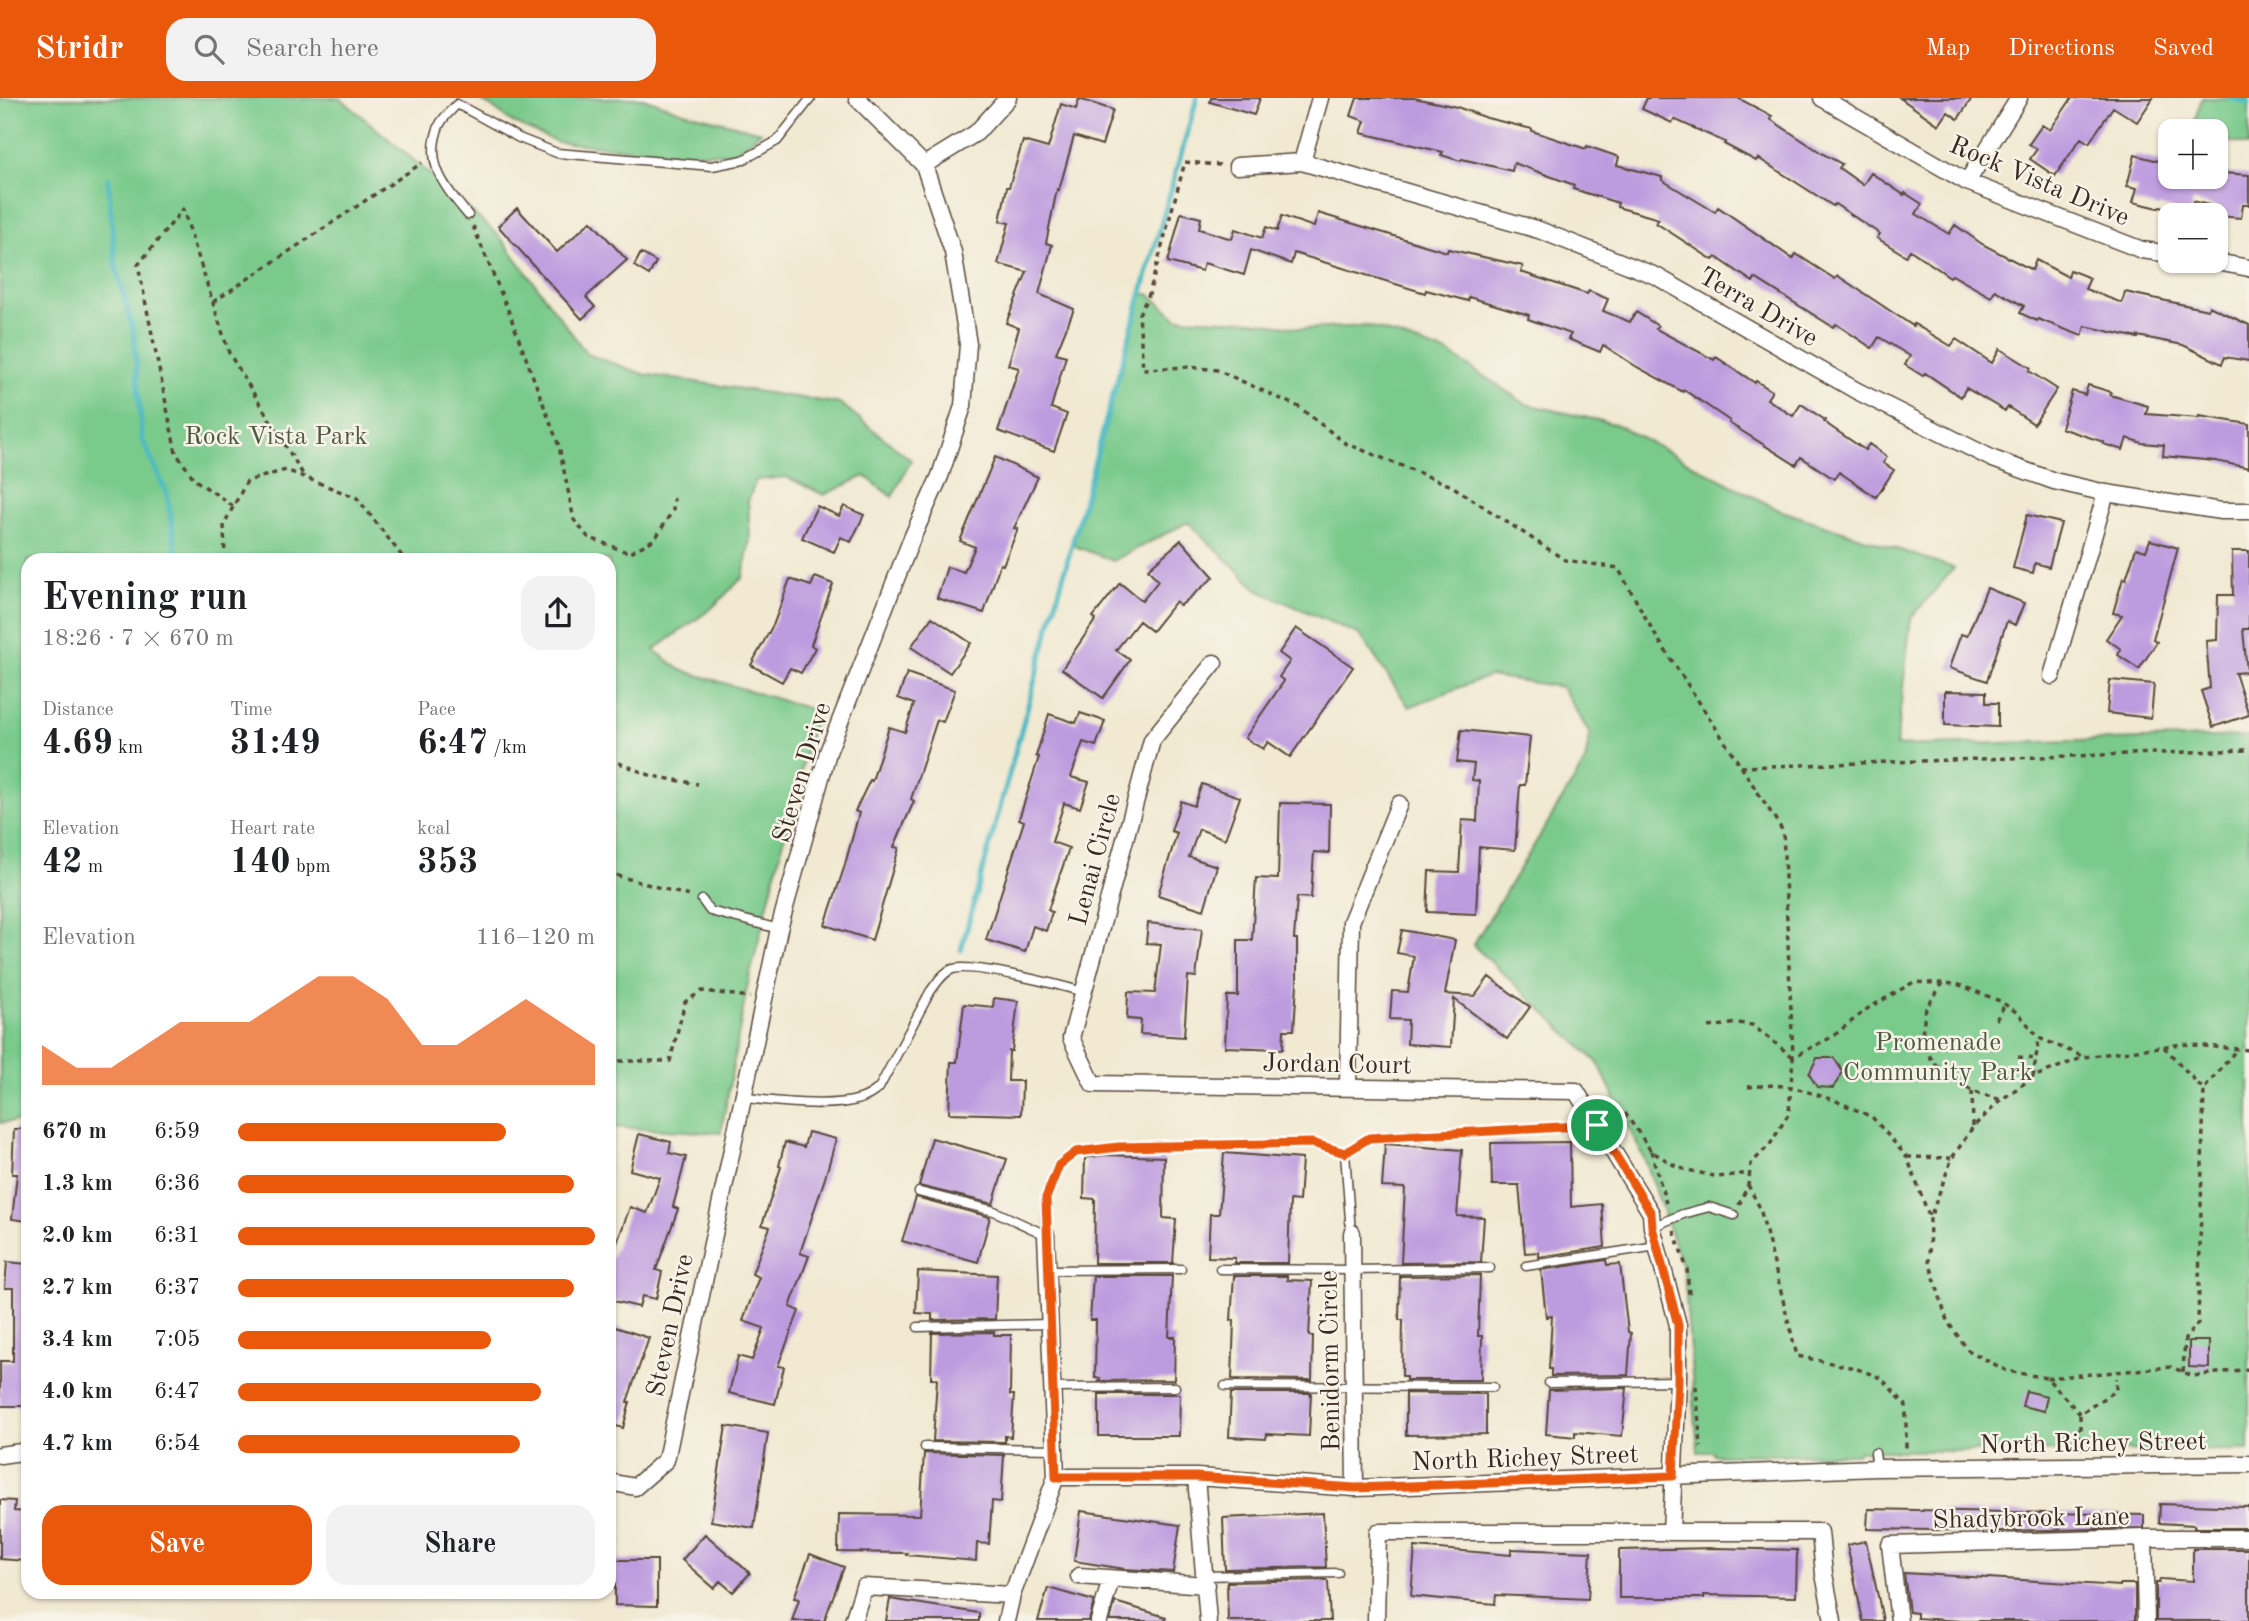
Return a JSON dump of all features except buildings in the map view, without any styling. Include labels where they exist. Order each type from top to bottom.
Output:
[{"type":"street","name":"Steven Drive","points":[[616,1483],[635,1487],[666,1460],[779,929],[828,752],[912,538],[940,476],[963,406],[968,344],[953,252],[924,165],[857,98]]},
{"type":"street","points":[[924,165],[976,134],[1008,98]]},
{"type":"street","points":[[1302,162],[1320,98]]},
{"type":"street","name":"Rock Vista Drive","points":[[1822,98],[1967,182],[2142,250],[2158,252]]},
{"type":"street","points":[[1967,182],[2019,98]]},
{"type":"street","name":"Terra Drive","points":[[1237,166],[1302,162],[1539,230],[1656,276],[1857,391],[1993,459],[2054,481],[2106,493],[2221,511],[2249,511]]},
{"type":"street","points":[[2228,264],[2249,268]]},
{"type":"street","points":[[2052,676],[2106,493]]},
{"type":"street","name":"Lenai Circle","points":[[1093,1082],[1071,1038],[1152,740],[1214,663]]},
{"type":"street","points":[[1348,1087],[1351,922],[1399,804]]},
{"type":"street","name":"Jordan Court","points":[[1093,1082],[1576,1090],[1597,1125]]},
{"type":"street","points":[[1597,1125],[1651,1213],[1652,1227],[1678,1325],[1671,1532]]},
{"type":"street","name":"Benidorm Circle","points":[[1352,1233],[1355,1488]]},
{"type":"street","points":[[1006,1621],[1012,1595],[1056,1477],[1046,1235]]},
{"type":"street","points":[[0,1455],[21,1452]]},
{"type":"street","name":"North Richey Street","points":[[1056,1477],[1196,1477],[1355,1488],[1673,1476],[1876,1461],[2249,1464]]},
{"type":"street","points":[[1196,1477],[1208,1621]]},
{"type":"street","points":[[1376,1621],[1378,1532],[1820,1532],[1824,1574],[1833,1621]]},
{"type":"street","points":[[2144,1538],[2146,1621]]},
{"type":"street","name":"Shadybrook Lane","points":[[1899,1621],[1890,1545],[2249,1538]]},
{"type":"street","points":[[1079,1576],[1206,1581]]},
{"type":"street","points":[[1099,1621],[1111,1579]]},
{"type":"street","points":[[853,1621],[864,1587],[1012,1595]]},
{"type":"lane","points":[[468,215],[446,188],[432,156],[440,124],[457,104],[519,138],[557,153],[712,166],[743,160],[777,141],[811,98]]},
{"type":"lane","points":[[702,900],[710,911],[779,929]]},
{"type":"lane","points":[[743,1097],[774,1102],[835,1102],[855,1101],[869,1095],[879,1088],[930,992],[940,978],[952,969],[968,968],[1052,983],[1083,992]]},
{"type":"lane","points":[[919,1192],[994,1211],[1046,1235],[1046,1198],[1059,1165],[1076,1152],[1119,1147],[1312,1143],[1345,1153],[1369,1138],[1597,1125]]},
{"type":"lane","points":[[1345,1153],[1352,1233]]},
{"type":"lane","points":[[1652,1227],[1709,1207],[1734,1215]]},
{"type":"lane","points":[[1526,1266],[1657,1246]]},
{"type":"lane","points":[[1220,1269],[1490,1268]]},
{"type":"lane","points":[[1047,1270],[1181,1269]]},
{"type":"lane","points":[[918,1327],[1049,1324]]},
{"type":"lane","points":[[1549,1383],[1678,1381]]},
{"type":"lane","points":[[1225,1386],[1493,1387]]},
{"type":"lane","points":[[1052,1388],[1175,1387]]},
{"type":"lane","points":[[925,1447],[1055,1449]]},
{"type":"lane","points":[[1206,1581],[1338,1573]]},
{"type":"path","points":[[213,302],[432,156]]},
{"type":"path","points":[[1237,166],[1185,162],[1149,294],[1139,314],[1143,369],[1189,367],[1217,370],[1299,407],[1345,443],[1452,486],[1565,560],[1618,568],[1654,633],[1783,831],[1793,1057],[1789,1113],[1771,1143],[1751,1164],[1748,1185],[1734,1215]]},
{"type":"path","points":[[233,506],[195,481],[176,453],[138,265],[183,209],[229,353],[303,476]]},
{"type":"path","points":[[468,215],[508,310],[559,446],[574,520],[587,537],[629,553],[655,540],[673,510],[674,498]]},
{"type":"path","points":[[225,553],[224,524],[247,481],[286,470],[357,498],[400,553]]},
{"type":"path","points":[[1741,767],[2249,750]]},
{"type":"path","points":[[616,762],[652,776],[698,784]]},
{"type":"path","points":[[616,875],[702,900]]},
{"type":"path","points":[[1793,1057],[1832,1037],[1867,1009],[1914,982],[1957,984],[2005,1004],[2019,1014],[2039,1038],[2084,1057]]},
{"type":"path","points":[[1943,983],[1926,1008],[1920,1040],[1933,1062],[1952,1077],[1972,1091],[2001,1100]]},
{"type":"path","points":[[616,1061],[670,1061],[685,1002],[702,991],[764,999]]},
{"type":"path","points":[[1996,1020],[2005,1004]]},
{"type":"path","points":[[1709,1027],[1738,1023],[1752,1026],[1793,1057]]},
{"type":"path","points":[[2033,1077],[2039,1038]]},
{"type":"path","points":[[2249,1050],[2182,1044],[2084,1057],[2033,1077],[2001,1100],[1973,1127],[1952,1158],[1930,1219],[1929,1261],[1947,1321],[1968,1350],[2007,1371],[2047,1378],[2171,1367],[2193,1376],[2249,1369]]},
{"type":"path","points":[[2164,1047],[2204,1089]]},
{"type":"path","points":[[2183,1372],[2185,1339],[2198,1323],[2204,1089],[2237,1049]]},
{"type":"path","points":[[2018,1057],[2036,1059]]},
{"type":"path","points":[[1952,1077],[1964,1061]]},
{"type":"path","points":[[1748,1087],[1792,1087],[1834,1100],[1872,1117],[1908,1157],[1930,1219]]},
{"type":"path","points":[[1972,1091],[1973,1127]]},
{"type":"path","points":[[1625,1113],[1651,1151],[1679,1168],[1718,1177],[1749,1173]]},
{"type":"path","points":[[1908,1157],[1952,1158]]},
{"type":"path","points":[[1748,1185],[1760,1208],[1797,1356],[1855,1368],[1881,1378],[1906,1405],[1906,1452]]},
{"type":"path","points":[[2047,1378],[2080,1414],[2080,1453]]},
{"type":"path","points":[[2080,1414],[2116,1390],[2116,1378]]},
{"type":"green space","name":"Rock Vista Park","points":[[0,98],[340,98],[501,238],[587,354],[643,374],[841,404],[911,460],[892,497],[865,476],[824,495],[787,477],[756,480],[748,501],[750,539],[743,577],[712,608],[654,650],[681,670],[816,711],[747,987],[721,1133],[616,1127],[616,553],[21,553],[21,1121],[0,1123]]},
{"type":"green space","points":[[476,98],[643,98],[684,112],[761,132],[734,153],[673,153],[557,142],[513,123]]},
{"type":"green space","points":[[2202,98],[2249,98],[2249,146],[2228,141],[2228,119],[2195,119]]},
{"type":"green space","name":"Promenade Community Park","points":[[1141,294],[1149,294],[1177,318],[1253,321],[1304,329],[1369,326],[1450,354],[1526,404],[1615,424],[1779,510],[1954,568],[1911,618],[1896,746],[2249,736],[2249,1450],[1858,1451],[1857,1454],[1714,1455],[1712,1452],[1698,1452],[1684,1273],[1647,1165],[1598,1063],[1473,945],[1585,762],[1590,734],[1562,687],[1489,676],[1409,707],[1360,635],[1259,591],[1188,522],[1113,561],[1072,545]]},
{"type":"waterway","points":[[961,950],[1197,98]]},
{"type":"waterway","points":[[2230,98],[2249,103]]},
{"type":"waterway","points":[[108,178],[115,262],[134,335],[142,439],[167,494],[177,553]]},
{"type":"route","points":[[1597,1125],[1651,1213],[1652,1227],[1678,1325],[1673,1476],[1355,1488],[1196,1477],[1056,1477],[1046,1198],[1059,1165],[1076,1152],[1119,1147],[1312,1143],[1345,1153],[1369,1138],[1597,1125]]}]
